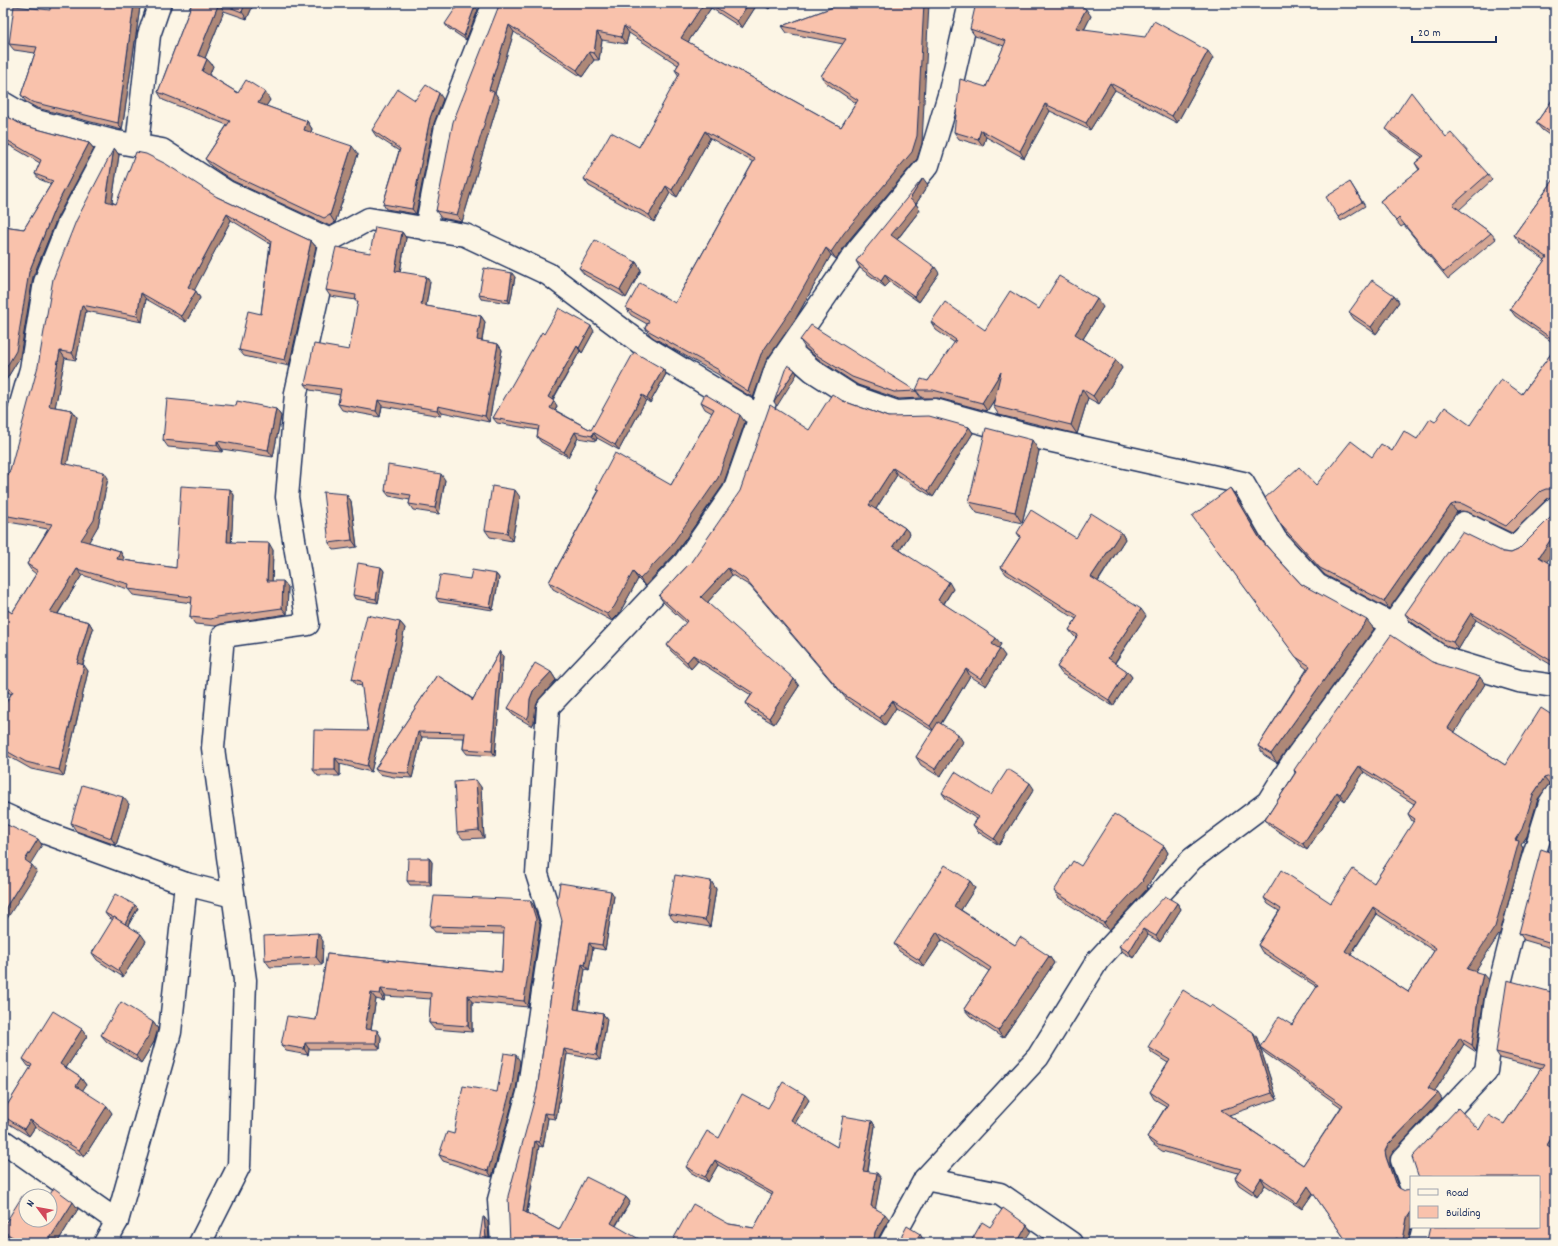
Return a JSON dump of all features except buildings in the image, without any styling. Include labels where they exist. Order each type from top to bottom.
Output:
[{"type":"street","points":[[137,146],[149,35],[160,3]]},
{"type":"street","points":[[426,228],[446,126],[494,3]]},
{"type":"street","points":[[502,1243],[499,1200],[528,1093],[553,924],[537,874],[548,707],[684,562],[734,491],[776,368],[859,248],[928,165],[949,95],[970,3]]},
{"type":"street","points":[[3,104],[32,120],[112,141],[162,150],[227,192],[330,240]]},
{"type":"street","points":[[3,473],[10,442],[31,369],[45,282],[69,222],[112,141]]},
{"type":"street","points":[[200,1243],[239,1166],[245,980],[213,748],[223,636],[308,624],[287,496],[296,393],[330,240],[369,219],[465,236],[548,274],[647,348],[760,417]]},
{"type":"street","points":[[789,350],[813,372],[852,396],[897,412],[935,410],[1030,436],[1243,483],[1276,540],[1317,585],[1393,625],[1443,658],[1519,681],[1555,686]]},
{"type":"street","points":[[890,1243],[925,1179],[1038,1057],[1098,960],[1192,859],[1268,802],[1294,760],[1393,625],[1464,523],[1514,548],[1555,508]]},
{"type":"street","points":[[1410,1182],[1402,1160],[1486,1071],[1496,999],[1525,884],[1550,803],[1555,795]]},
{"type":"street","points":[[3,814],[38,830],[186,884],[233,896]]},
{"type":"street","points":[[105,1243],[117,1221],[170,1032],[186,884]]},
{"type":"street","points":[[3,1141],[117,1221]]},
{"type":"street","points":[[925,1179],[1000,1194],[1071,1243]]},
{"type":"street","points":[[1420,1243],[1424,1228]]}]
